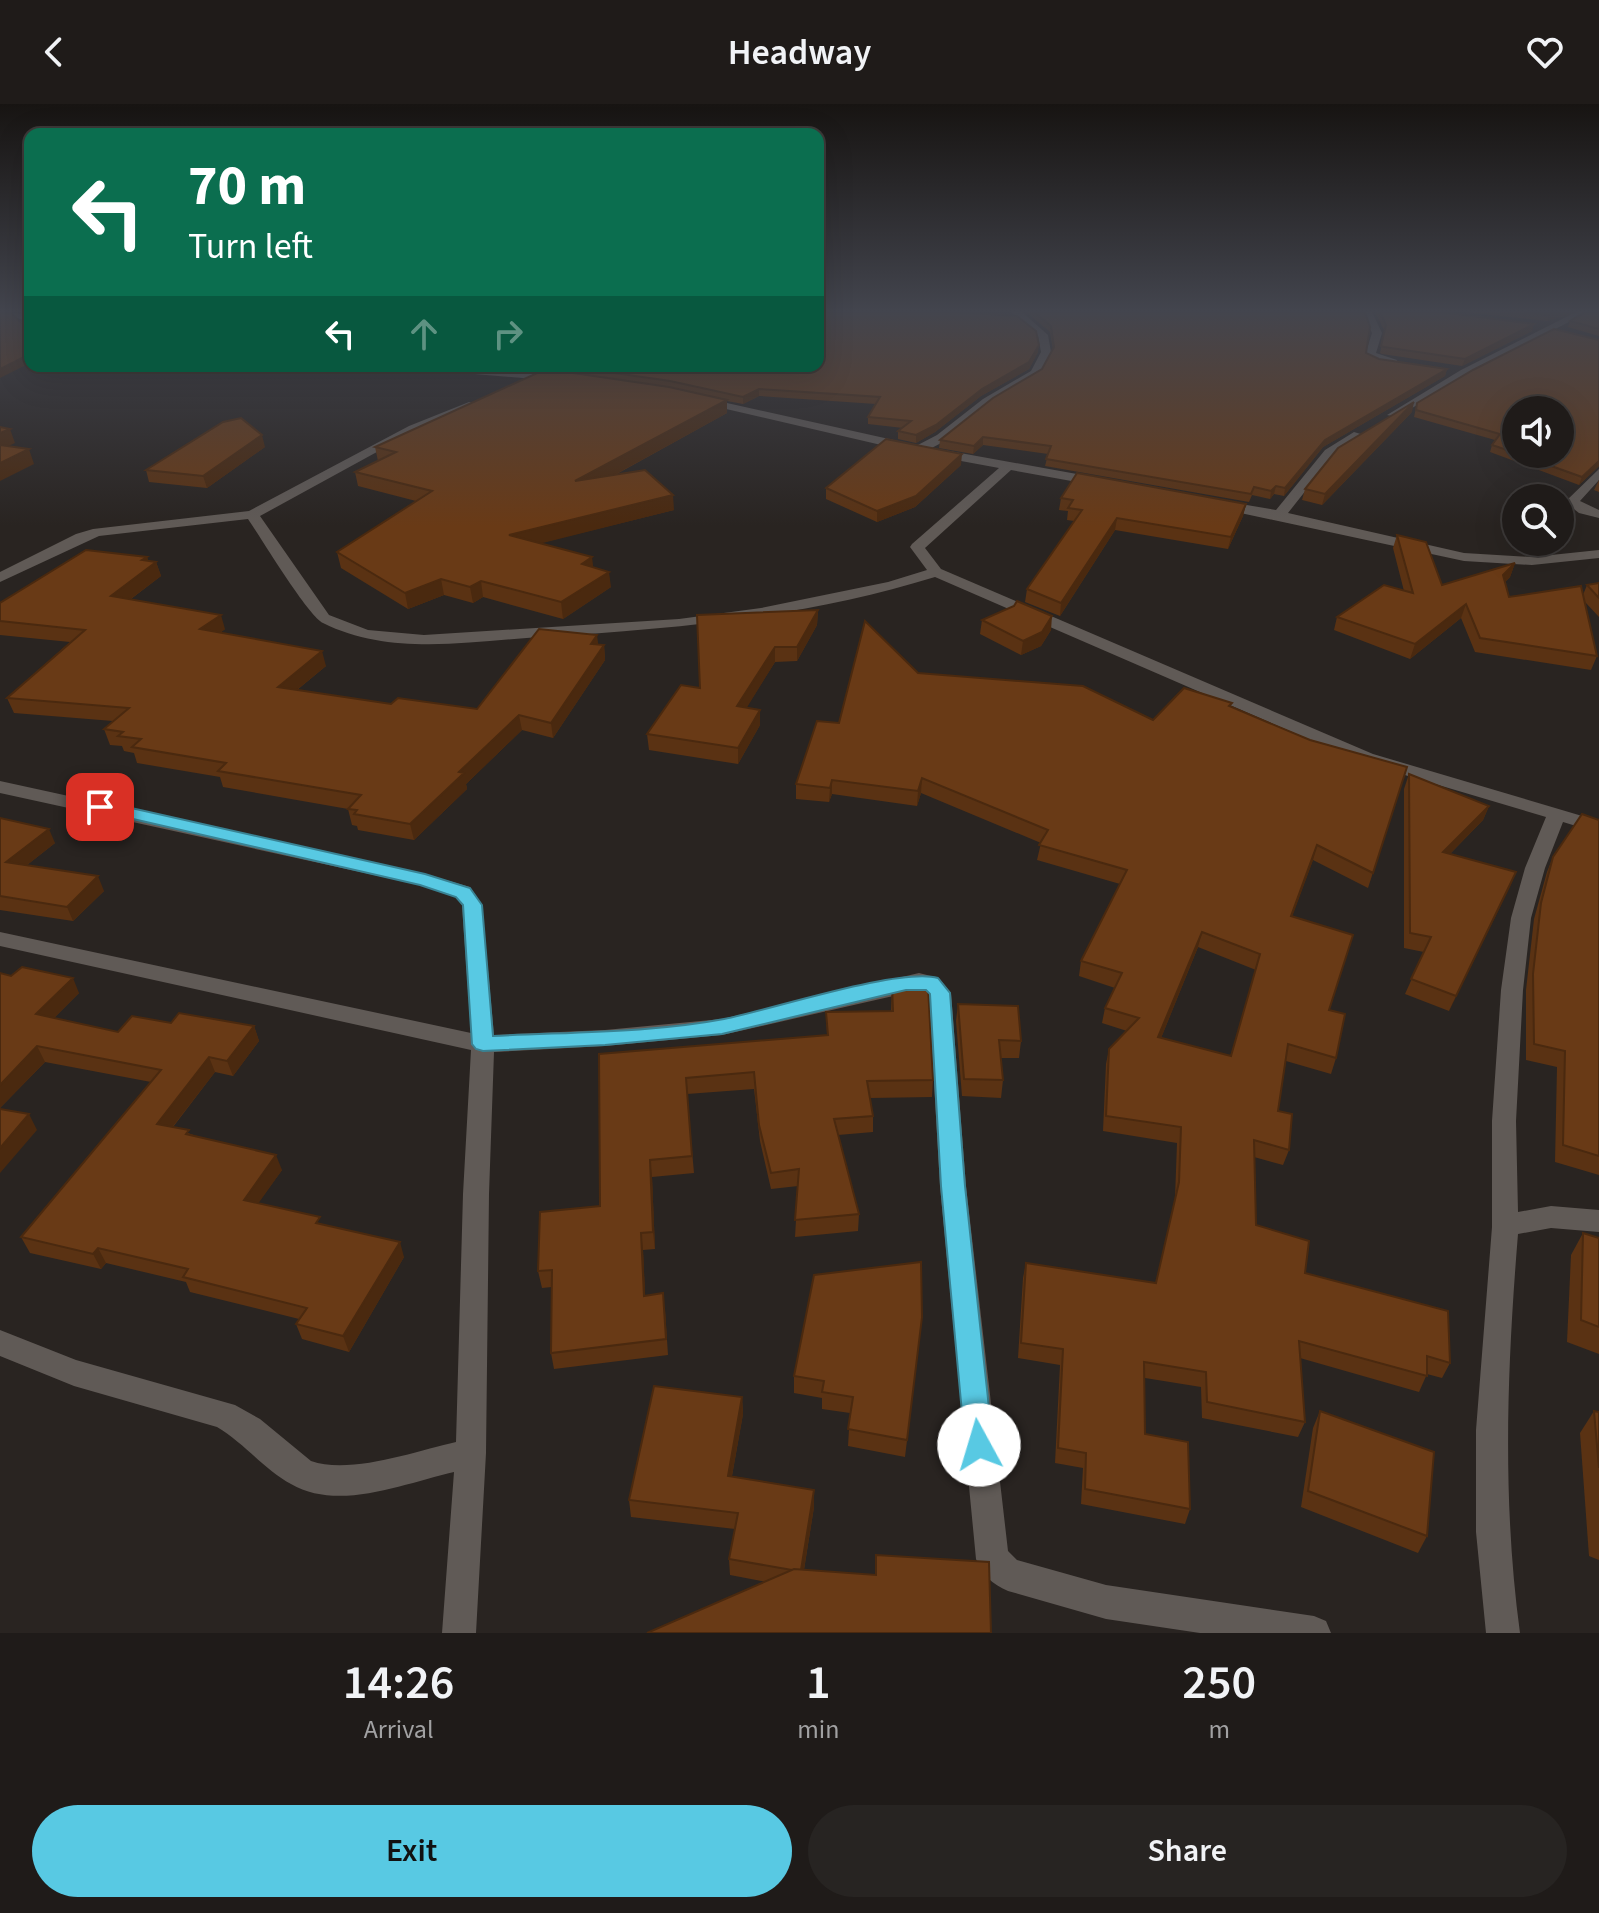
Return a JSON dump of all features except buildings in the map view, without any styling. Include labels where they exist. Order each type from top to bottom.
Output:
[{"type":"street","points":[[511,389],[527,383]]},
{"type":"street","points":[[918,450],[941,438],[987,401],[1017,383]]},
{"type":"street","points":[[1384,420],[1446,383]]},
{"type":"street","points":[[683,397],[918,450],[1113,485]]},
{"type":"street","points":[[0,578],[81,537],[98,532],[252,515],[413,428],[483,400]]},
{"type":"street","points":[[1279,515],[1329,453],[1370,428]]},
{"type":"street","points":[[1009,465],[917,547],[936,572],[1356,753],[1599,827]]},
{"type":"street","points":[[1599,473],[1572,502],[1584,510],[1599,514]]},
{"type":"street","points":[[1205,502],[1279,515],[1464,557],[1532,561],[1599,554]]},
{"type":"street","points":[[252,515],[309,601],[324,618],[365,634],[424,640],[692,622],[761,613],[891,586],[936,572]]},
{"type":"street","points":[[0,787],[425,880],[463,892],[472,905],[483,1044],[476,1194],[471,1453],[459,1633]]},
{"type":"street","points":[[1503,1633],[1497,1592],[1491,1462],[1505,1227],[1504,1121],[1512,990],[1519,932],[1535,868],[1556,816]]},
{"type":"street","points":[[0,939],[483,1044],[605,1038],[722,1027],[906,983],[931,983],[940,993],[953,1186],[992,1559],[1008,1574],[1106,1602],[1314,1633]]},
{"type":"street","points":[[1505,1227],[1538,1216],[1572,1216],[1599,1221]]},
{"type":"street","points":[[0,1343],[74,1373],[224,1415],[249,1429],[301,1473],[318,1479],[354,1480],[471,1453]]},
{"type":"route","points":[[100,807],[280,846],[463,892],[472,905],[483,1044],[605,1038],[722,1027],[906,983],[919,981],[937,987],[940,993],[953,1186],[979,1445]]}]
